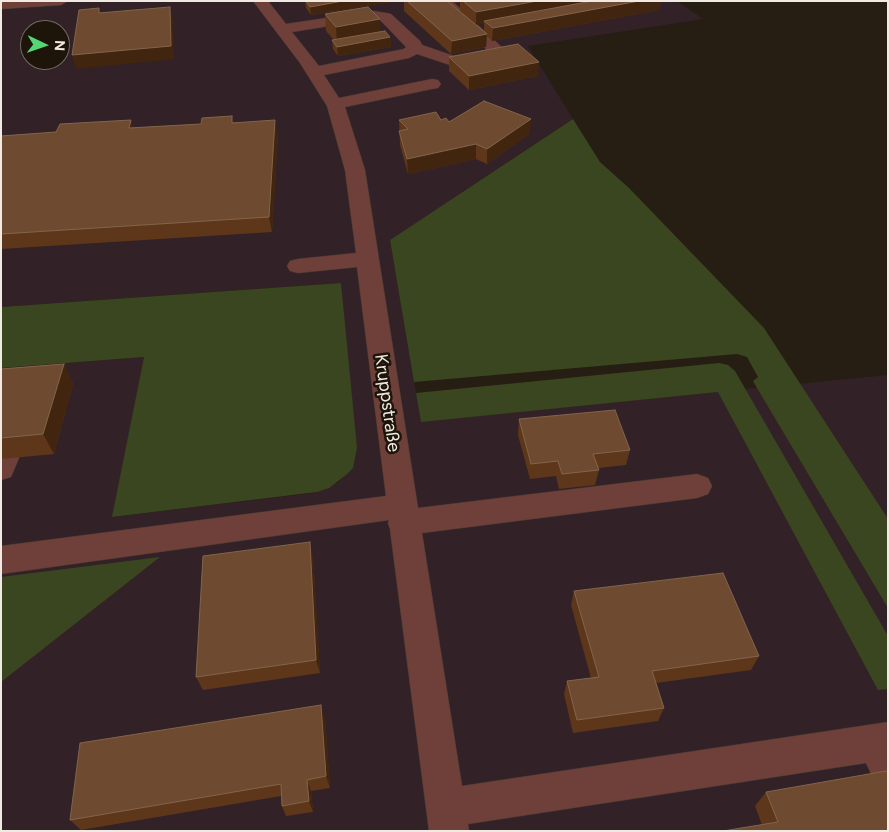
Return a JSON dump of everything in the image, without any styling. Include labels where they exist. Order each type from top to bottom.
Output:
[{"type":"street","points":[[1,5],[61,1]]},
{"type":"street","name":"Kruppstraße","points":[[260,1],[314,72],[335,104],[355,170],[402,514],[447,819]]},
{"type":"street","points":[[445,4],[468,4]]},
{"type":"street","points":[[414,48],[453,61],[499,52],[445,4]]},
{"type":"street","points":[[282,29],[360,16],[396,6]]},
{"type":"street","points":[[360,16],[386,17],[414,44],[414,48]]},
{"type":"street","points":[[474,30],[494,26]]},
{"type":"street","points":[[314,72],[409,53],[414,48]]},
{"type":"street","points":[[335,104],[432,84]]},
{"type":"street","points":[[298,266],[367,259]]},
{"type":"street","points":[[1,560],[402,514],[697,486]]},
{"type":"street","points":[[447,819],[884,750]]},
{"type":"shaded area","points":[[1,1],[677,1],[703,19],[528,46],[573,119],[390,240],[421,421],[888,375],[888,831],[1,831],[1,368],[144,357],[113,517],[317,492],[338,482],[353,468],[341,283],[1,307]]},
{"type":"green space","points":[[573,119],[600,162],[629,188],[764,328],[888,519],[888,608],[753,381],[758,377],[747,357],[737,354],[414,382],[390,240]]},
{"type":"green space","points":[[341,283],[357,448],[353,468],[329,488],[317,492],[112,517],[144,357],[1,368],[1,307]]},
{"type":"green space","points":[[719,363],[728,365],[735,371],[888,636],[888,689],[878,690],[718,392],[421,422],[416,393]]},
{"type":"green space","points":[[160,557],[1,682],[1,577]]},
{"type":"building","points":[[306,1],[343,1],[310,7]]},
{"type":"building","points":[[407,1],[447,1],[487,34],[452,41]]},
{"type":"building","points":[[463,1],[537,1],[476,12]]},
{"type":"building","points":[[592,1],[639,1],[493,28],[484,21]]},
{"type":"building","points":[[170,7],[171,46],[72,55],[79,10],[99,8],[99,13]]},
{"type":"building","points":[[368,7],[380,19],[336,27],[325,14]]},
{"type":"building","points":[[385,31],[390,37],[337,47],[332,40]]},
{"type":"building","points":[[518,44],[539,62],[469,76],[449,57]]},
{"type":"building","points":[[484,101],[531,119],[487,149],[476,144],[407,159],[399,131],[408,129],[399,120],[436,112],[441,120],[446,118],[449,122]]},
{"type":"building","points":[[232,116],[232,123],[275,120],[269,217],[1,234],[1,136],[56,132],[60,124],[131,120],[129,128],[201,124],[202,118]]},
{"type":"building","points":[[64,364],[43,434],[1,438],[1,369]]},
{"type":"building","points":[[615,410],[630,450],[593,454],[599,470],[562,474],[558,461],[531,464],[519,419]]},
{"type":"building","points":[[310,542],[316,660],[196,677],[203,556]]},
{"type":"building","points":[[723,573],[759,656],[652,671],[664,708],[577,720],[567,681],[599,677],[574,591]]},
{"type":"building","points":[[321,705],[326,776],[307,780],[309,801],[282,806],[281,784],[70,820],[80,743]]},
{"type":"building","points":[[886,771],[888,774],[888,831],[723,831],[778,822],[766,792]]}]
